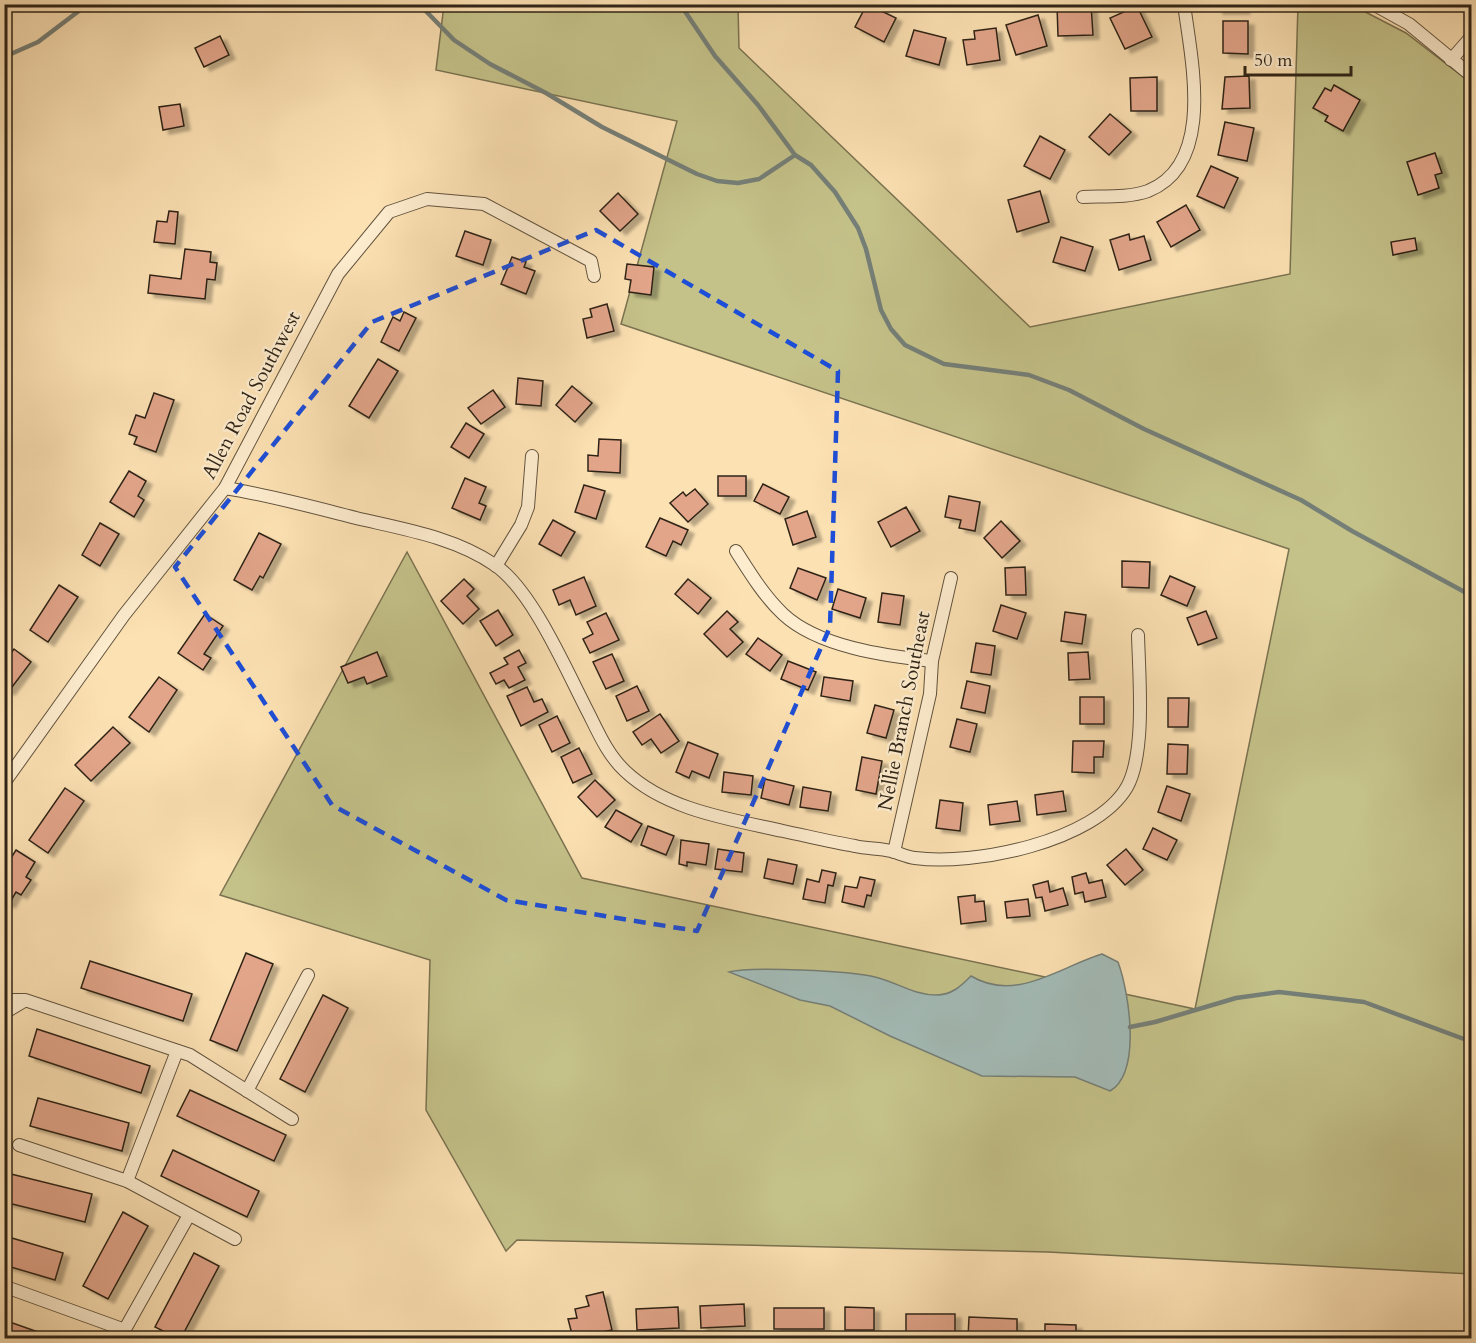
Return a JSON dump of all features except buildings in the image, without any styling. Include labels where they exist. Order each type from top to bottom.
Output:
[{"type":"street","points":[[940,4],[963,4]]},
{"type":"street","points":[[1083,197],[1146,191],[1170,175],[1183,159],[1191,136],[1195,93],[1184,4]]},
{"type":"street","points":[[1373,4],[1409,24],[1472,76]]},
{"type":"street","points":[[1451,60],[1472,36]]},
{"type":"street","name":"Allen Road Southwest","points":[[4,783],[124,615],[225,488],[338,274],[389,212],[427,199],[484,204],[591,261],[594,276]]},
{"type":"street","points":[[496,566],[521,525],[528,507],[532,456]]},
{"type":"street","points":[[225,488],[257,493],[419,533],[451,543],[496,566],[512,579],[536,614],[607,748],[624,770],[662,797],[714,815],[858,847],[894,852],[913,858],[943,859],[1040,845],[1089,823],[1115,802],[1128,785],[1138,745],[1138,635]]},
{"type":"street","points":[[736,551],[760,587],[784,615],[802,627],[857,649],[932,661]]},
{"type":"street","name":"Nellie Branch Southeast","points":[[894,852],[930,694],[932,661],[951,578]]},
{"type":"street","points":[[247,1090],[308,975]]},
{"type":"street","points":[[4,1000],[25,1000],[190,1055],[292,1119]]},
{"type":"street","points":[[4,1013],[25,1000]]},
{"type":"street","points":[[127,1181],[177,1051]]},
{"type":"street","points":[[20,1145],[127,1181],[234,1239]]},
{"type":"street","points":[[6,1287],[123,1334],[189,1215]]},
{"type":"highlighted area","points":[[596,230],[838,371],[830,627],[697,931],[506,900],[332,805],[175,567],[372,322]]},
{"type":"shaded area","points":[[444,5],[738,5],[739,48],[1030,327],[1290,274],[1298,5],[1352,5],[1406,33],[1471,83],[1471,1274],[1048,1252],[517,1240],[506,1251],[426,1110],[430,960],[220,895],[407,552],[582,878],[1195,1009],[1289,549],[621,324],[677,121],[436,70]]},
{"type":"water","points":[[1102,954],[1118,962],[1129,1011],[1129,1050],[1126,1067],[1120,1081],[1110,1091],[1075,1077],[982,1076],[890,1036],[830,1006],[800,1000],[729,972],[779,969],[845,973],[883,979],[920,993],[942,995],[951,992],[971,976],[1004,986],[1021,984],[1054,974]]},
{"type":"waterway","points":[[4,57],[38,42],[88,4]]},
{"type":"waterway","points":[[419,4],[454,40],[490,64],[546,93],[602,127],[697,174],[717,181],[738,183],[759,179],[795,155]]},
{"type":"waterway","points":[[680,4],[715,56],[758,105],[795,155],[811,165],[835,192],[858,228],[866,249],[881,310],[891,329],[905,345],[944,364],[1029,375],[1069,390],[1144,429],[1301,500],[1352,531],[1472,596]]},
{"type":"waterway","points":[[1130,1027],[1236,998],[1279,992],[1364,1002],[1472,1042]]}]
